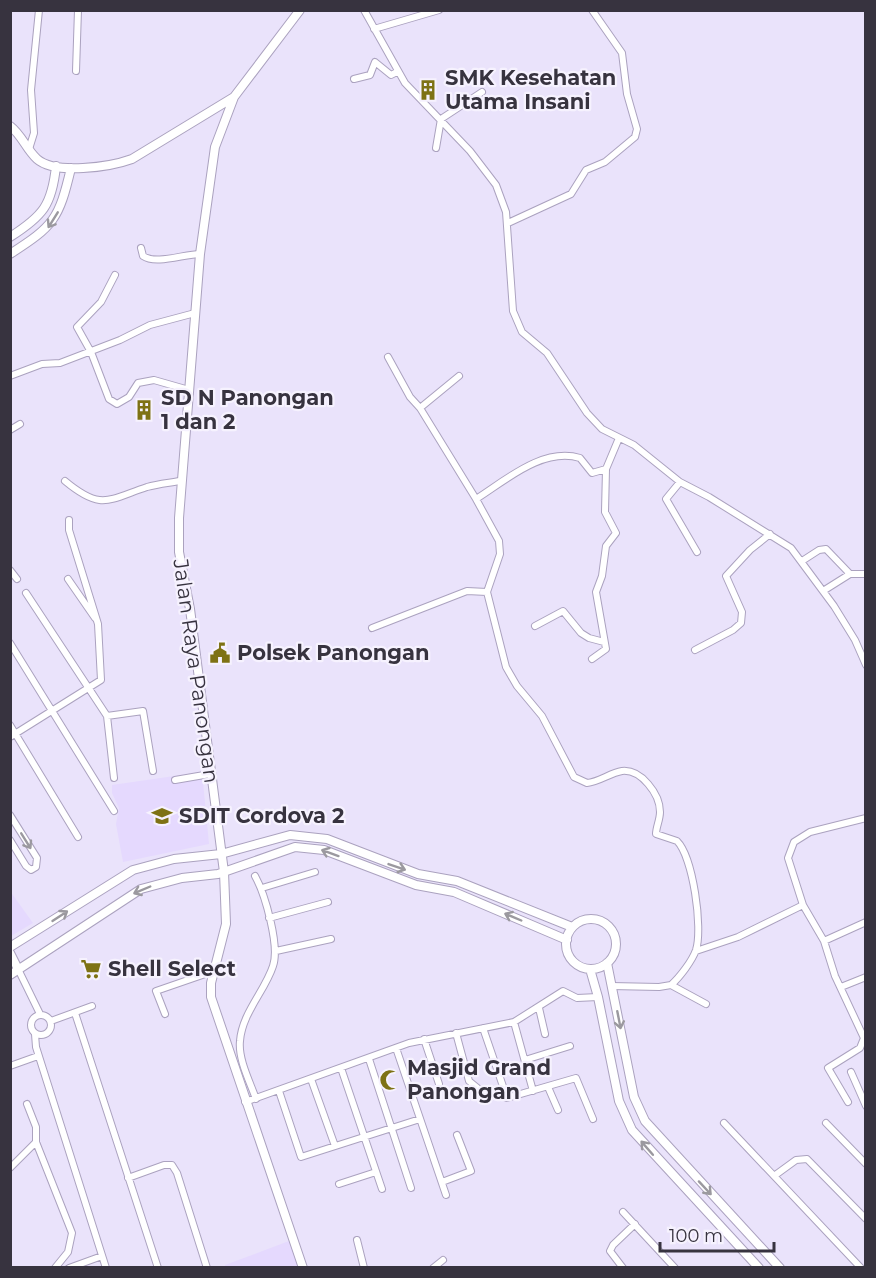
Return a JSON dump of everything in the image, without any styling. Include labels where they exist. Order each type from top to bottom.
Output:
[{"type":"street","points":[[29,149],[34,133],[31,90],[39,10]]},
{"type":"street","points":[[76,71],[78,10]]},
{"type":"street","name":"Jalan Raya Panongan","points":[[300,10],[234,97],[215,147],[200,254],[180,481],[179,552],[190,609],[224,872],[226,924],[214,971],[211,997],[303,1268]]},
{"type":"street","points":[[364,10],[398,72],[496,185],[508,223],[509,270],[516,321],[522,332],[547,353],[593,421],[647,454],[680,482],[786,544],[823,591],[850,632],[866,665]]},
{"type":"street","points":[[374,29],[440,10]]},
{"type":"street","points":[[508,223],[568,196],[576,188],[586,170],[610,158],[635,137],[637,129],[627,94],[622,53],[592,10]]},
{"type":"street","points":[[354,78],[369,76],[375,62],[391,75],[398,72]]},
{"type":"street","points":[[436,148],[441,119],[482,92]]},
{"type":"street","name":"Jalan Raya Panongan","points":[[10,126],[20,134],[29,149],[42,163],[71,168],[109,166],[132,159],[234,97]]},
{"type":"street","points":[[216,108],[226,116]]},
{"type":"street","points":[[10,237],[32,224],[47,205],[54,186],[56,166]]},
{"type":"street","points":[[10,254],[52,223],[65,192],[71,168]]},
{"type":"street","points":[[141,248],[143,256],[151,260],[200,254]]},
{"type":"street","points":[[116,275],[101,302],[77,327],[91,352],[109,399],[113,404],[129,397],[138,383],[148,380],[189,390]]},
{"type":"street","points":[[10,376],[42,364],[56,364],[91,352],[150,325],[195,313]]},
{"type":"street","points":[[388,357],[410,397],[420,408],[495,533],[501,549],[487,592],[506,667],[517,686],[542,716],[573,777],[582,783],[592,783],[617,773],[629,772],[644,780],[653,791],[660,808],[656,834],[677,841],[689,861],[698,926],[696,951],[672,985]]},
{"type":"street","points":[[420,408],[459,376]]},
{"type":"street","points":[[10,430],[20,424]]},
{"type":"street","points":[[592,659],[605,651],[596,592],[604,568],[606,546],[616,531],[605,512],[606,469],[619,438]]},
{"type":"street","points":[[476,499],[525,469],[552,456],[580,458],[592,473],[606,469]]},
{"type":"street","points":[[65,481],[88,498],[114,501],[145,488],[180,481]]},
{"type":"street","points":[[680,482],[666,499],[697,552]]},
{"type":"street","points":[[13,736],[101,680],[98,624],[69,530],[69,520]]},
{"type":"street","points":[[695,650],[741,623],[742,612],[726,576],[750,550],[770,534]]},
{"type":"street","points":[[801,561],[819,550],[826,549],[850,574]]},
{"type":"street","points":[[10,570],[16,579]]},
{"type":"street","points":[[823,591],[850,574],[866,574]]},
{"type":"street","points":[[68,579],[98,624]]},
{"type":"street","points":[[372,628],[467,591],[487,592]]},
{"type":"street","points":[[26,593],[107,716],[114,778]]},
{"type":"street","points":[[535,626],[563,610],[580,633],[604,642]]},
{"type":"street","points":[[10,643],[114,811]]},
{"type":"street","points":[[107,716],[143,711],[153,771]]},
{"type":"street","points":[[10,725],[13,736],[78,837]]},
{"type":"street","points":[[175,780],[210,774]]},
{"type":"street","points":[[10,815],[37,858],[36,867],[32,870],[26,866],[10,840]]},
{"type":"street","points":[[848,1102],[828,1068],[862,1047],[864,1035],[841,987],[824,941],[803,904],[788,858],[794,842],[810,832],[866,819]]},
{"type":"street","points":[[10,946],[133,870],[174,859],[221,854],[290,835],[312,835],[418,874],[457,881],[572,927],[591,919],[609,927],[616,945],[607,963],[634,1097],[645,1122],[780,1268]]},
{"type":"street","points":[[14,972],[141,889],[182,878],[224,872],[295,847],[310,847],[416,885],[454,892],[567,940]]},
{"type":"street","points":[[262,888],[315,872]]},
{"type":"street","points":[[255,876],[262,888],[276,951],[272,969],[254,1002],[240,1037],[240,1052],[256,1099]]},
{"type":"street","points":[[454,892],[457,881]]},
{"type":"street","points":[[269,918],[328,902]]},
{"type":"street","points":[[696,951],[738,937],[803,904]]},
{"type":"street","points":[[824,941],[866,922]]},
{"type":"street","points":[[572,927],[567,940],[571,958],[579,966],[590,969],[607,963]]},
{"type":"street","points":[[276,951],[331,939]]},
{"type":"street","points":[[10,953],[14,972],[40,1014],[51,1021]]},
{"type":"street","points":[[590,969],[598,997],[619,1101],[632,1130],[759,1268]]},
{"type":"street","points":[[165,1014],[156,991],[214,971]]},
{"type":"street","points":[[841,987],[866,977]]},
{"type":"street","points":[[611,986],[672,985],[706,1004]]},
{"type":"street","points":[[245,1102],[424,1039],[514,1022],[563,991],[577,998],[598,997]]},
{"type":"street","points":[[51,1021],[92,1006]]},
{"type":"street","points":[[539,1008],[545,1034]]},
{"type":"street","points":[[75,1012],[158,1268]]},
{"type":"street","points":[[40,1014],[34,1016],[31,1022],[38,1056],[106,1268]]},
{"type":"street","points":[[35,1034],[48,1033],[51,1021]]},
{"type":"street","points":[[514,1022],[533,1091]]},
{"type":"street","points":[[483,1028],[507,1098]]},
{"type":"street","points":[[456,1033],[471,1084],[480,1090],[507,1098],[573,1078],[579,1080],[593,1119]]},
{"type":"street","points":[[424,1039],[439,1084]]},
{"type":"street","points":[[525,1060],[570,1046]]},
{"type":"street","points":[[396,1048],[446,1195]]},
{"type":"street","points":[[10,1066],[38,1056]]},
{"type":"street","points":[[369,1059],[411,1188]]},
{"type":"street","points":[[342,1068],[382,1189]]},
{"type":"street","points":[[851,1072],[866,1106]]},
{"type":"street","points":[[311,1079],[335,1146]]},
{"type":"street","points":[[548,1087],[558,1110]]},
{"type":"street","points":[[279,1091],[301,1157],[420,1119]]},
{"type":"street","points":[[27,1104],[36,1127],[36,1142],[72,1233],[68,1252],[55,1268]]},
{"type":"street","points":[[724,1123],[861,1268]]},
{"type":"street","points":[[826,1123],[866,1164]]},
{"type":"street","points":[[442,1182],[471,1171],[457,1135]]},
{"type":"street","points":[[10,1168],[36,1142]]},
{"type":"street","points":[[774,1176],[796,1160],[807,1159],[866,1218]]},
{"type":"street","points":[[128,1178],[164,1165],[172,1165],[177,1173],[207,1268]]},
{"type":"street","points":[[339,1185],[375,1172]]},
{"type":"street","points":[[623,1212],[675,1268]]},
{"type":"street","points":[[619,1266],[610,1251],[613,1245],[635,1224]]},
{"type":"street","points":[[357,1240],[364,1268]]},
{"type":"street","points":[[69,1268],[102,1256]]},
{"type":"street","points":[[433,1268],[442,1260]]},
{"type":"shaded area","name":"SDIT Cordova 2","points":[[202,772],[209,844],[123,862],[116,824],[119,808],[112,793],[112,785]]},
{"type":"shaded area","points":[[10,891],[33,923],[11,936],[10,936]]},
{"type":"shaded area","points":[[289,1241],[299,1267],[225,1268],[225,1265]]},
{"type":"place","name":"SMK Kesehatan Utama Insani","points":[[428,90]]},
{"type":"place","name":"SD N Panongan 1 dan 2","points":[[144,410]]},
{"type":"place","name":"Polsek Panongan","points":[[220,653]]},
{"type":"place","name":"SDIT Cordova 2","points":[[162,816]]},
{"type":"place","name":"Shell Select","points":[[91,969]]},
{"type":"place","name":"Masjid Grand Panongan","points":[[390,1080]]}]
